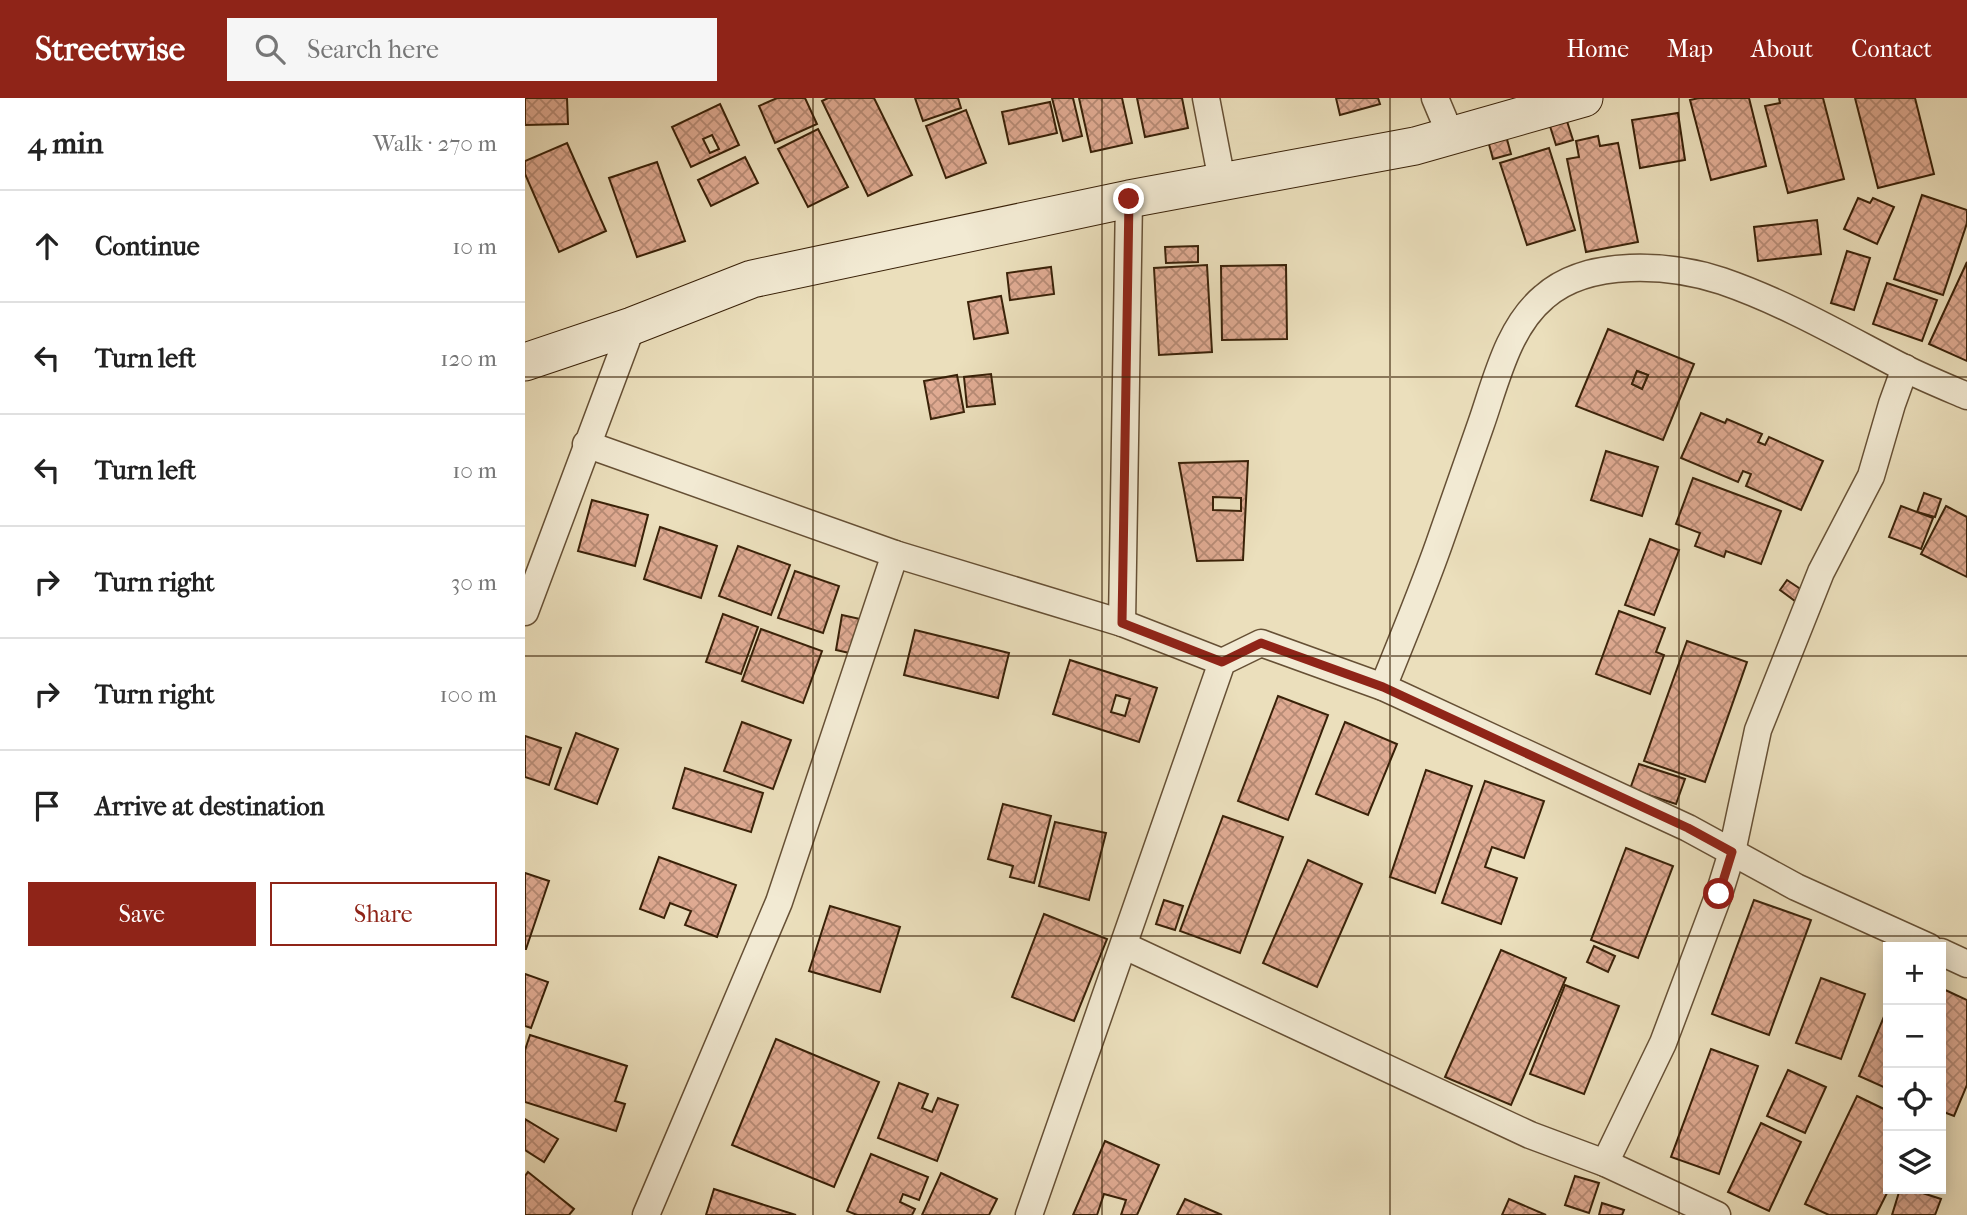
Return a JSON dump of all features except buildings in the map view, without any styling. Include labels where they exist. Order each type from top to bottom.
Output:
[{"type":"street","points":[[1206,98],[1222,181]]},
{"type":"street","points":[[1435,98],[1451,136]]},
{"type":"street","points":[[525,362],[632,326],[752,279],[1129,199],[1415,146],[1584,98]]},
{"type":"street","points":[[1122,623],[1129,199]]},
{"type":"street","points":[[1383,687],[1432,565],[1506,354],[1527,314],[1545,295],[1566,283],[1590,274],[1649,267],[1688,271],[1765,296],[1905,368],[1967,396]]},
{"type":"street","points":[[525,612],[632,326]]},
{"type":"street","points":[[1605,1163],[1663,1043],[1732,852],[1758,730],[1821,572],[1871,476],[1905,368]]},
{"type":"street","points":[[586,444],[895,554],[1122,623],[1222,662]]},
{"type":"street","points":[[646,1215],[779,902],[895,554]]},
{"type":"street","points":[[1029,1215],[1222,662],[1261,643],[1383,687],[1688,828],[1796,887],[1918,942]]},
{"type":"street","points":[[1125,946],[1530,1135],[1605,1163],[1717,1215]]},
{"type":"street","points":[[1946,955],[1967,964]]},
{"type":"route","points":[[1129,199],[1122,623],[1222,662],[1261,643],[1383,687],[1688,828],[1732,852],[1719,894]]}]
